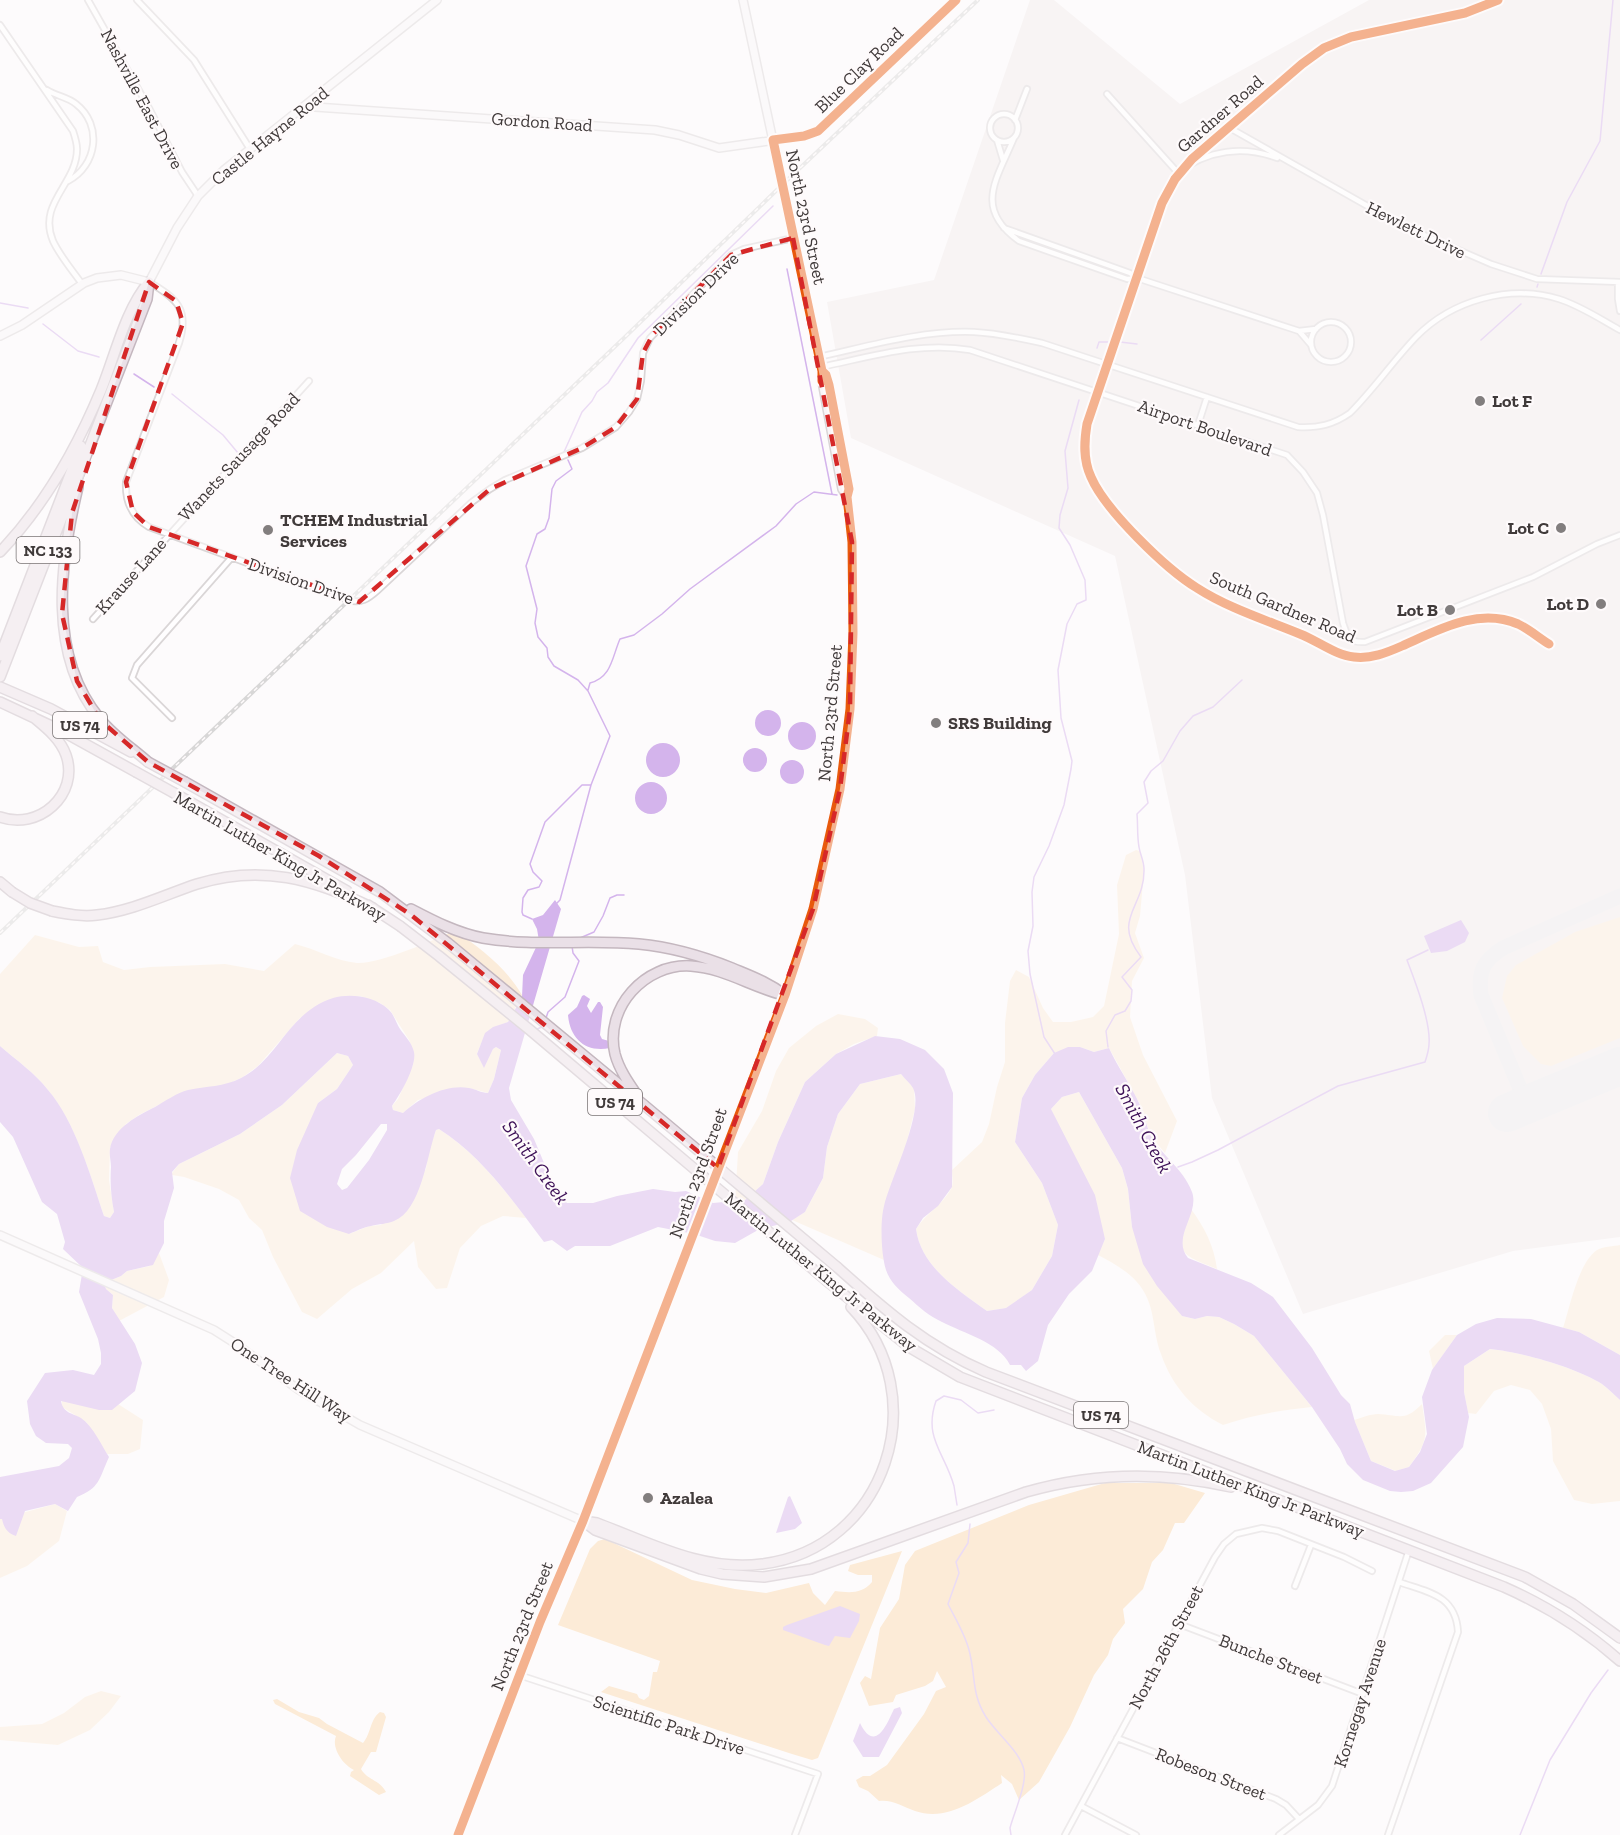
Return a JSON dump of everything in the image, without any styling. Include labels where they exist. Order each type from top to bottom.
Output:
[{"type":"highway","name":"NC 133","points":[[0,552],[41,504],[56,481],[101,390],[138,295],[149,282]]},
{"type":"highway","name":"NC 133","points":[[0,677],[147,299],[149,282]]},
{"type":"highway","points":[[0,656],[101,390]]},
{"type":"highway","points":[[99,424],[79,485],[67,542],[63,602],[65,640],[73,671],[100,720],[148,762]]},
{"type":"highway","name":"Martin Luther King Jr Parkway","points":[[0,687],[51,709],[185,782],[411,911],[906,1326],[955,1358],[986,1372],[1525,1577],[1573,1604],[1620,1638]]},
{"type":"highway","name":"Martin Luther King Jr Parkway","points":[[3,703],[32,716],[311,869],[400,926],[521,1023],[827,1281],[909,1347],[960,1377],[1504,1587],[1544,1606],[1582,1630],[1620,1661]]},
{"type":"highway","points":[[0,817],[18,821],[39,816],[53,807],[66,788],[68,763],[63,747],[32,716]]},
{"type":"highway","points":[[0,882],[30,903],[73,915],[115,912],[198,884],[248,874],[290,877],[311,882],[373,908]]},
{"type":"highway","points":[[411,911],[482,938],[518,942],[640,944],[688,953],[770,983],[785,995]]},
{"type":"highway","points":[[644,1105],[619,1066],[614,1052],[614,1038],[615,1023],[626,998],[645,979],[665,968],[690,965],[722,972],[768,991],[785,995]]},
{"type":"highway","points":[[583,1521],[597,1522],[683,1556],[722,1565],[744,1566],[783,1561],[800,1555],[822,1544],[842,1528],[866,1501],[884,1468],[891,1443],[894,1407],[888,1371],[876,1341],[858,1314],[827,1281]]},
{"type":"highway","points":[[583,1521],[595,1530],[700,1569],[722,1574],[764,1577],[812,1569],[1026,1492],[1079,1479],[1126,1474],[1165,1476],[1205,1481],[1266,1496]]},
{"type":"main road","name":"Castle Hayne Road","points":[[149,282],[177,228],[198,196],[224,170],[437,0]]},
{"type":"main road","name":"North 23rd Street","points":[[458,1835],[519,1675],[583,1521],[785,995],[820,885],[835,816],[845,750],[852,676],[852,542],[847,497],[849,489],[829,385],[819,357],[743,0]]},
{"type":"main road","name":"Blue Clay Road","points":[[773,140],[804,136],[818,130],[956,0]]},
{"type":"main road","name":"Gordon Road","points":[[308,104],[315,107],[655,130],[719,148],[773,140]]},
{"type":"main road","points":[[0,336],[22,325],[82,284],[97,278],[114,275],[130,276],[149,282]]},
{"type":"main road","name":"One Tree Hill Way","points":[[0,1235],[230,1339],[299,1390],[360,1425],[583,1521]]},
{"type":"street","name":"Nashville East Drive","points":[[88,0],[182,172],[198,196]]},
{"type":"street","points":[[137,0],[194,60],[250,149]]},
{"type":"street","name":"Gardner Road","points":[[1098,392],[1162,203],[1182,169],[1302,63],[1331,44],[1351,37],[1465,13],[1498,0]]},
{"type":"street","points":[[0,25],[70,126],[76,140],[76,157],[68,181],[53,202],[50,231],[61,254],[82,284]]},
{"type":"street","points":[[1015,120],[1027,89]]},
{"type":"street","points":[[46,90],[78,105],[92,125],[94,141],[86,165],[81,172],[68,181]]},
{"type":"street","points":[[1107,93],[1179,174]]},
{"type":"street","points":[[1003,160],[997,140],[990,129],[995,117],[1008,115],[1015,120],[1018,129],[1003,160],[992,197],[993,211],[1004,228],[1130,273],[1137,278],[1299,331],[1305,336],[1319,358],[1332,361],[1344,357],[1350,346],[1348,333],[1340,324],[1327,322],[1312,334],[1311,345]]},
{"type":"street","name":"Hewlett Drive","points":[[1228,127],[1401,225],[1509,271],[1546,280],[1619,282]]},
{"type":"street","points":[[997,140],[1006,142],[1014,138]]},
{"type":"street","points":[[1182,169],[1213,153],[1239,150],[1267,154],[1294,165]]},
{"type":"street","name":"Division Drive","points":[[149,282],[176,301],[183,323],[179,343],[129,472],[126,489],[129,505],[138,518],[149,527],[353,602],[366,600],[472,502],[490,489],[582,448],[616,427],[637,399],[643,353],[653,334],[731,255],[744,249],[794,238]]},
{"type":"street","points":[[1619,282],[1617,299],[1620,311]]},
{"type":"street","name":"Airport Boulevard","points":[[819,357],[920,336],[972,332],[1001,334],[1033,341],[1108,364],[1298,427],[1326,426],[1342,418],[1357,406],[1427,327],[1457,307],[1493,296],[1530,293],[1553,298],[1575,305],[1620,330]]},
{"type":"street","points":[[1299,331],[1316,329]]},
{"type":"street","name":"Airport Boulevard","points":[[822,369],[903,350],[944,346],[988,355],[1287,455],[1317,492],[1343,623],[1348,638],[1355,642],[1365,642],[1533,577],[1620,535]]},
{"type":"street","name":"Wanets Sausage Road","points":[[170,534],[309,381]]},
{"type":"street","name":"South Gardner Road","points":[[1098,392],[1087,424],[1085,439],[1090,476],[1097,490],[1114,511],[1168,566],[1196,588],[1253,616],[1353,657],[1372,657],[1445,627],[1478,618],[1499,619],[1520,624],[1549,644]]},
{"type":"street","points":[[1198,425],[1207,397]]},
{"type":"street","name":"Krause Lane","points":[[93,619],[170,534]]},
{"type":"street","points":[[172,718],[132,678],[137,665],[232,557]]},
{"type":"street","name":"North 26th Street","points":[[1065,1835],[1219,1550],[1236,1534],[1253,1529],[1269,1529],[1311,1545]]},
{"type":"street","points":[[1295,1586],[1311,1545],[1344,1557],[1372,1571]]},
{"type":"street","name":"Kornegay Avenue","points":[[1279,1835],[1318,1805],[1332,1786],[1409,1550]]},
{"type":"street","points":[[1388,1835],[1458,1632],[1457,1620],[1451,1606],[1435,1594],[1399,1582]]},
{"type":"street","name":"Bunche Street","points":[[1179,1624],[1363,1695]]},
{"type":"street","name":"Scientific Park Drive","points":[[519,1675],[818,1774],[795,1835]]},
{"type":"street","name":"Robeson Street","points":[[1117,1738],[1276,1799],[1292,1810],[1299,1819]]},
{"type":"street","points":[[1081,1806],[1136,1835]]},
{"type":"highlighted area","points":[[793,238],[852,542],[850,709],[840,789],[813,909],[718,1168],[410,914],[319,856],[148,762],[100,720],[77,681],[62,614],[72,513],[149,282],[176,301],[183,323],[126,482],[133,512],[149,527],[359,602],[490,489],[582,448],[616,427],[637,399],[643,353],[653,334],[731,255]]},
{"type":"shaded area","points":[[1030,0],[1054,0],[1180,104],[1369,0],[1620,0],[1620,1237],[1513,1251],[1303,1314],[1212,1098],[1185,875],[1115,556],[851,438],[827,302],[934,280]]},
{"type":"shaded area","points":[[1136,850],[1140,851],[1144,871],[1140,916],[1135,933],[1144,958],[1132,981],[1130,1017],[1143,1055],[1177,1121],[1165,1153],[1151,1137],[1141,1106],[1109,1048],[1094,1052],[1080,1047],[1054,1053],[1035,1075],[1022,1098],[1015,1142],[1042,1183],[1058,1225],[1052,1256],[1032,1290],[1007,1308],[987,1311],[953,1286],[933,1266],[919,1243],[916,1229],[947,1195],[952,1185],[952,1170],[982,1142],[989,1124],[1005,1062],[1005,1023],[1010,981],[1016,970],[1029,977],[1043,1008],[1053,1022],[1071,1022],[1093,1017],[1104,1006],[1119,934],[1117,885],[1126,855]]},
{"type":"shaded area","points":[[1620,917],[1620,1038],[1551,1066],[1541,1064],[1523,1046],[1502,998],[1507,976],[1516,965],[1575,932]]},
{"type":"shaded area","points":[[455,931],[493,960],[509,976],[522,995],[508,1022],[487,1033],[477,1054],[484,1067],[493,1049],[496,1047],[501,1050],[488,1093],[469,1088],[418,1100],[403,1113],[393,1110],[392,1106],[398,1099],[413,1065],[414,1053],[409,1040],[390,1010],[380,1003],[360,996],[300,1018],[258,1066],[243,1077],[226,1085],[186,1091],[126,1124],[110,1148],[109,1180],[114,1212],[110,1218],[104,1216],[81,1150],[58,1103],[37,1078],[0,1046],[0,974],[35,935],[79,947],[98,946],[103,962],[124,970],[225,964],[264,971],[295,944],[341,960],[357,963],[379,960]]},
{"type":"shaded area","points":[[838,1014],[865,1019],[878,1028],[877,1036],[854,1044],[836,1054],[805,1082],[778,1142],[763,1184],[745,1200],[735,1201],[738,1152],[762,1111],[776,1071],[789,1048],[816,1026]]},
{"type":"shaded area","points":[[337,1053],[348,1056],[353,1065],[337,1089],[318,1103],[349,1234],[369,1226],[381,1225],[426,1169],[428,1153],[436,1130],[439,1129],[476,1159],[526,1218],[503,1216],[481,1226],[460,1248],[447,1288],[436,1289],[418,1267],[414,1241],[381,1273],[352,1289],[317,1319],[302,1312],[273,1257],[262,1230],[249,1218],[239,1200],[219,1189],[172,1175],[172,1173],[179,1164],[240,1134],[282,1105]]},
{"type":"shaded area","points":[[901,1074],[914,1088],[915,1109],[882,1242],[884,1260],[792,1220],[805,1212],[823,1178],[827,1147],[838,1114],[860,1084]]},
{"type":"shaded area","points":[[1079,1092],[1122,1168],[1128,1189],[1132,1227],[1171,1301],[1182,1316],[1195,1319],[1207,1316],[1219,1317],[1254,1336],[1312,1407],[1267,1413],[1223,1425],[1202,1412],[1178,1387],[1161,1354],[1151,1307],[1143,1290],[1128,1273],[1098,1255],[1105,1239],[1051,1109],[1062,1097]]},
{"type":"shaded area","points":[[1191,1209],[1208,1238],[1217,1269],[1186,1254],[1183,1249],[1183,1234]]},
{"type":"shaded area","points":[[1620,1245],[1620,1355],[1579,1332],[1563,1328],[1580,1275],[1590,1256],[1599,1249]]},
{"type":"shaded area","points":[[159,1253],[169,1280],[164,1297],[119,1321],[112,1308],[113,1295],[106,1289],[104,1283],[127,1271],[150,1266]]},
{"type":"shaded area","points":[[1445,1335],[1457,1335],[1433,1369],[1429,1351]]},
{"type":"shaded area","points":[[1490,1349],[1563,1366],[1602,1384],[1620,1400],[1620,1501],[1592,1504],[1574,1500],[1553,1461],[1551,1429],[1542,1404],[1530,1390],[1511,1385],[1494,1391],[1476,1414],[1468,1413],[1464,1392],[1464,1366]]},
{"type":"shaded area","points":[[62,1400],[111,1410],[118,1404],[143,1420],[140,1449],[128,1454],[107,1454],[86,1422],[62,1407]]},
{"type":"shaded area","points":[[1422,1404],[1425,1437],[1409,1467],[1396,1471],[1371,1461],[1354,1420],[1375,1414],[1402,1416],[1416,1410]]},
{"type":"shaded area","points":[[1105,1483],[1171,1483],[1205,1493],[1184,1523],[1175,1523],[1163,1550],[1152,1562],[1143,1589],[1123,1609],[1125,1623],[1113,1639],[1108,1655],[1094,1675],[1070,1727],[1039,1782],[1019,1800],[1012,1784],[1001,1775],[1002,1783],[982,1796],[961,1808],[938,1814],[927,1814],[893,1802],[879,1801],[868,1791],[859,1787],[856,1780],[863,1776],[870,1776],[887,1765],[924,1714],[936,1691],[946,1687],[937,1671],[933,1681],[925,1686],[896,1695],[893,1702],[869,1706],[860,1683],[865,1676],[871,1679],[880,1628],[899,1599],[905,1565],[915,1551],[1029,1505]]},
{"type":"shaded area","points":[[55,1504],[67,1511],[59,1541],[27,1566],[0,1578],[0,1519]]},
{"type":"shaded area","points":[[605,1539],[692,1580],[766,1593],[809,1583],[813,1593],[825,1605],[835,1591],[855,1592],[864,1589],[872,1582],[872,1575],[858,1575],[848,1571],[850,1565],[902,1551],[818,1758],[812,1760],[792,1754],[601,1692],[609,1686],[637,1694],[644,1700],[649,1696],[653,1672],[657,1672],[660,1661],[558,1625],[590,1549],[598,1541]]},
{"type":"shaded area","points":[[101,1691],[121,1696],[109,1712],[90,1730],[58,1745],[0,1740],[0,1727],[42,1724],[64,1713],[85,1697]]},
{"type":"shaded area","points":[[277,1699],[299,1712],[319,1718],[363,1743],[377,1715],[380,1712],[384,1713],[386,1717],[376,1752],[371,1752],[361,1769],[386,1792],[379,1795],[350,1776],[354,1770],[339,1756],[335,1746],[336,1736],[275,1704],[273,1700]]},
{"type":"water","points":[[768,710],[777,714],[781,723],[777,732],[768,736],[759,732],[755,723],[759,714]]},
{"type":"water","points":[[802,722],[812,726],[816,736],[812,746],[802,750],[792,746],[788,736],[792,726]]},
{"type":"water","points":[[663,743],[675,748],[680,760],[675,772],[663,777],[651,772],[646,760],[651,748]]},
{"type":"water","points":[[755,748],[764,751],[767,760],[764,769],[755,772],[746,769],[743,760],[746,751]]},
{"type":"water","points":[[792,760],[801,763],[804,772],[801,781],[792,784],[783,781],[780,772],[783,763]]},
{"type":"water","points":[[651,782],[663,786],[667,798],[663,810],[651,814],[639,810],[635,798],[639,786]]},
{"type":"water","name":"Smith Creek","points":[[555,900],[561,909],[509,1088],[511,1100],[534,1139],[557,1194],[567,1203],[593,1203],[653,1189],[686,1191],[713,1203],[745,1200],[763,1184],[778,1142],[805,1082],[836,1054],[875,1036],[900,1039],[925,1050],[944,1069],[953,1093],[952,1187],[938,1206],[923,1218],[916,1229],[919,1243],[933,1266],[964,1295],[987,1311],[1006,1308],[1032,1290],[1052,1256],[1058,1225],[1042,1183],[1015,1142],[1022,1098],[1035,1075],[1054,1053],[1068,1047],[1080,1047],[1094,1052],[1109,1048],[1133,1090],[1151,1136],[1178,1169],[1192,1192],[1192,1209],[1183,1242],[1188,1258],[1251,1283],[1273,1297],[1312,1348],[1341,1395],[1350,1404],[1371,1461],[1395,1471],[1409,1467],[1420,1452],[1427,1434],[1422,1397],[1432,1370],[1457,1335],[1476,1324],[1497,1318],[1531,1319],[1579,1332],[1620,1355],[1620,1400],[1602,1384],[1563,1366],[1490,1349],[1464,1366],[1464,1392],[1469,1417],[1463,1447],[1431,1483],[1413,1491],[1401,1492],[1390,1491],[1363,1480],[1347,1464],[1340,1449],[1312,1407],[1254,1336],[1219,1317],[1207,1316],[1195,1319],[1182,1316],[1157,1286],[1143,1264],[1132,1227],[1128,1189],[1122,1168],[1079,1092],[1062,1097],[1051,1109],[1095,1195],[1105,1239],[1092,1271],[1069,1294],[1048,1325],[1038,1361],[1026,1371],[1021,1365],[1010,1365],[998,1350],[989,1344],[928,1314],[898,1289],[888,1274],[882,1247],[883,1213],[887,1194],[911,1129],[915,1099],[913,1088],[901,1074],[860,1084],[838,1114],[827,1147],[823,1178],[805,1212],[791,1221],[758,1230],[735,1243],[715,1241],[658,1227],[610,1246],[575,1246],[567,1251],[552,1240],[544,1242],[483,1166],[455,1140],[439,1129],[436,1130],[422,1181],[411,1206],[394,1221],[366,1227],[349,1234],[327,1227],[300,1211],[290,1178],[297,1150],[318,1103],[337,1089],[353,1065],[348,1056],[337,1053],[282,1105],[240,1134],[179,1164],[172,1172],[174,1188],[164,1221],[164,1243],[153,1265],[127,1271],[104,1283],[106,1289],[113,1295],[112,1308],[135,1344],[142,1363],[135,1391],[112,1410],[99,1410],[61,1401],[66,1410],[81,1418],[89,1426],[109,1457],[101,1477],[95,1486],[77,1497],[68,1511],[55,1504],[25,1511],[16,1536],[8,1532],[0,1519],[0,1477],[59,1466],[69,1458],[72,1448],[68,1444],[46,1443],[36,1436],[30,1424],[27,1401],[45,1373],[73,1370],[94,1375],[101,1364],[101,1353],[98,1339],[79,1292],[83,1268],[63,1249],[65,1242],[57,1214],[42,1202],[13,1137],[0,1122],[0,1046],[37,1078],[58,1103],[88,1167],[104,1216],[110,1218],[114,1212],[110,1149],[112,1141],[121,1129],[135,1118],[180,1093],[228,1083],[254,1070],[305,1014],[317,1005],[333,998],[362,997],[376,1001],[392,1013],[412,1046],[413,1065],[392,1106],[393,1110],[403,1113],[425,1097],[451,1088],[469,1088],[488,1093],[501,1050],[496,1047],[493,1049],[484,1068],[477,1054],[485,1033],[493,1027],[508,1022],[522,997],[523,975],[539,941],[532,919],[543,915]],"holes":[[[381,1124],[387,1124],[387,1130],[369,1160],[347,1188],[342,1190],[337,1184],[342,1169]]]},
{"type":"water","points":[[1461,920],[1469,933],[1465,942],[1447,951],[1431,953],[1424,936]]},
{"type":"water","points":[[584,995],[590,999],[587,1006],[591,1013],[598,1002],[603,1007],[600,1035],[602,1039],[609,1041],[610,1048],[587,1046],[572,1031],[568,1015],[577,1007]]},
{"type":"water","points":[[790,1496],[802,1523],[795,1529],[776,1533],[788,1497]]},
{"type":"water","points":[[840,1606],[860,1614],[850,1638],[835,1636],[829,1646],[783,1630],[783,1627],[787,1625]]},
{"type":"water","points":[[900,1707],[902,1713],[879,1757],[863,1757],[853,1741],[860,1723],[865,1732],[876,1736],[884,1728],[894,1709]]},
{"type":"waterway","points":[[1541,274],[1567,202],[1600,141],[1613,0]]},
{"type":"waterway","points":[[564,452],[582,412],[597,392],[608,383],[638,338],[773,206]]},
{"type":"waterway","points":[[787,269],[832,494]]},
{"type":"waterway","points":[[0,303],[28,308]]},
{"type":"waterway","points":[[1481,340],[1521,304]]},
{"type":"waterway","points":[[43,324],[78,351],[99,357]]},
{"type":"waterway","points":[[1097,348],[1099,342],[1111,342]]},
{"type":"waterway","points":[[1120,342],[1137,344]]},
{"type":"waterway","points":[[134,374],[154,387]]},
{"type":"waterway","points":[[172,394],[223,435],[238,453]]},
{"type":"waterway","points":[[1055,1054],[1044,1037],[1030,974],[1028,951],[1033,926],[1034,877],[1049,846],[1064,805],[1072,761],[1061,718],[1058,670],[1067,624],[1077,604],[1086,600],[1085,580],[1070,545],[1059,528],[1060,515],[1068,488],[1065,451],[1079,400]]},
{"type":"waterway","points":[[556,904],[560,900],[591,785],[610,736],[588,691],[578,680],[554,666],[548,657],[547,648],[538,637],[535,623],[537,609],[526,566],[537,534],[545,529],[549,518],[552,489],[556,481],[572,469],[568,460]]},
{"type":"waterway","points":[[588,690],[590,683],[607,671],[620,639],[634,635],[662,614],[690,589],[776,526],[796,504],[814,492],[837,495]]},
{"type":"waterway","points":[[1108,1047],[1106,1031],[1115,1015],[1125,1011],[1131,1001],[1132,990],[1122,977],[1141,957],[1133,944],[1129,922],[1143,882],[1144,866],[1138,843],[1137,814],[1148,803],[1144,782],[1151,771],[1163,761],[1180,731],[1193,716],[1213,707],[1242,680]]},
{"type":"waterway","points":[[532,919],[523,915],[523,898],[528,890],[539,887],[542,881],[533,872],[530,864],[545,822],[582,785],[591,785]]},
{"type":"waterway","points":[[580,938],[594,932],[610,898],[624,895]]},
{"type":"waterway","points":[[546,1018],[548,1012],[565,997],[579,961],[573,953],[572,946]]},
{"type":"waterway","name":"Smith Creek","points":[[1178,1167],[1218,1150],[1338,1086],[1425,1062],[1429,1046],[1428,1025],[1407,960],[1428,950]]},
{"type":"waterway","points":[[535,1030],[544,1026]]},
{"type":"waterway","points":[[957,1505],[954,1486],[934,1435],[932,1425],[936,1401],[944,1396],[961,1400],[978,1413],[994,1410]]},
{"type":"waterway","points":[[970,1524],[968,1543],[956,1562],[959,1573],[948,1604],[967,1644],[981,1708],[990,1723],[1018,1756],[1024,1770],[1022,1791],[1010,1828],[1011,1835]]},
{"type":"waterway","points":[[1520,1835],[1550,1760],[1591,1693],[1608,1670]]},
{"type":"taxiway","points":[[1527,1105],[1481,995],[1480,979],[1483,967],[1503,948],[1620,896]]},
{"type":"runway","points":[[1507,1113],[1620,1066]]},
{"type":"railway","points":[[0,933],[978,0]]},
{"type":"cycle path","points":[[822,381],[822,371],[773,140],[804,136],[818,131],[956,0]]},
{"type":"cycle path","points":[[1498,0],[1465,13],[1351,37],[1324,48],[1302,64],[1192,159],[1175,179],[1162,203],[1087,424],[1085,451],[1091,477],[1109,506],[1138,538],[1184,579],[1221,602],[1307,637],[1340,654],[1360,657],[1378,655],[1458,623],[1488,618],[1503,619],[1518,624],[1549,644]]},
{"type":"cycle path","points":[[458,1835],[540,1622],[583,1521],[785,995],[813,909],[840,789],[850,709],[853,633],[852,542],[847,497],[849,489],[829,385],[822,371]]},
{"type":"place","name":"Lot F","points":[[1480,401]]},
{"type":"place","name":"Lot C","points":[[1561,528]]},
{"type":"place","name":"TCHEM Industrial Services","points":[[268,530]]},
{"type":"place","name":"Lot D","points":[[1601,604]]},
{"type":"place","name":"Lot B","points":[[1450,610]]},
{"type":"place","name":"SRS Building","points":[[936,723]]},
{"type":"place","name":"Azalea","points":[[648,1498]]}]
